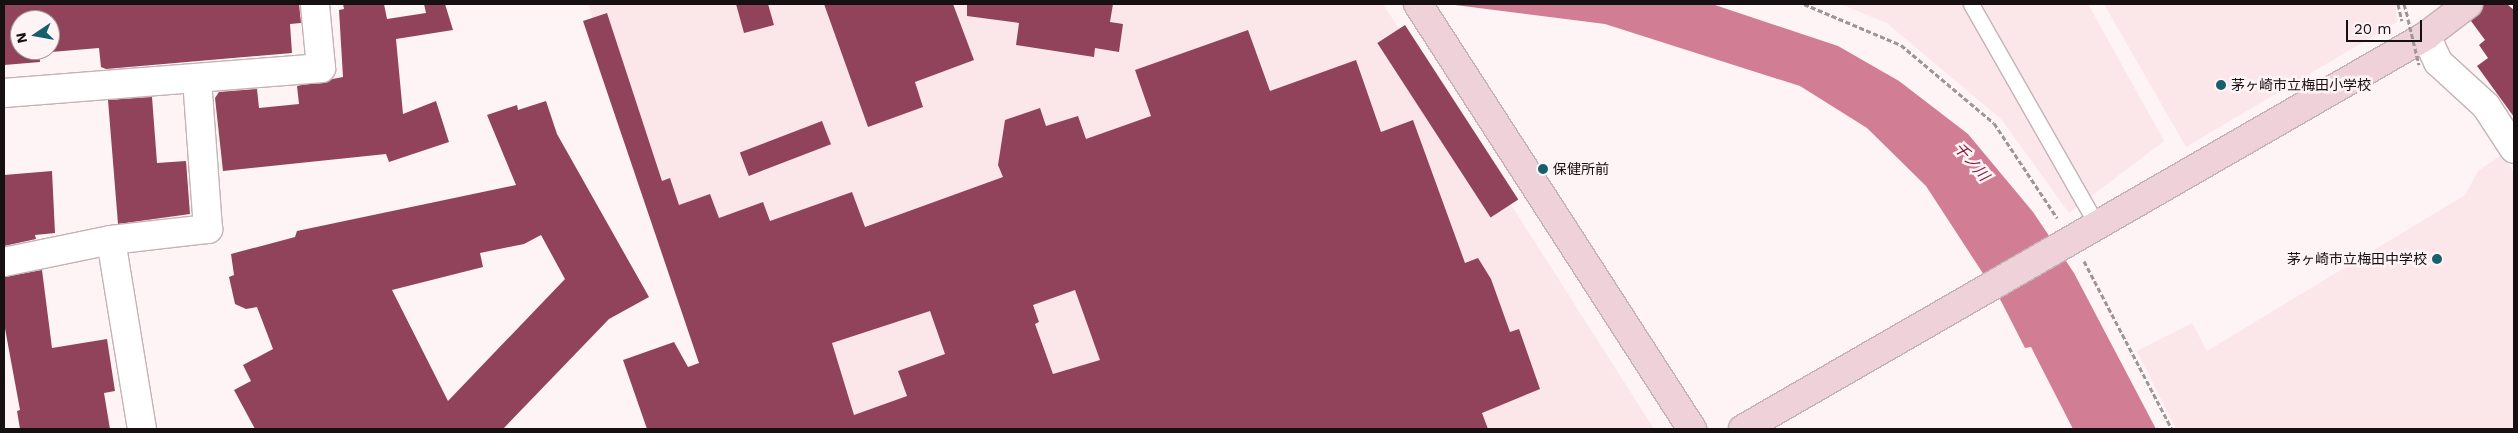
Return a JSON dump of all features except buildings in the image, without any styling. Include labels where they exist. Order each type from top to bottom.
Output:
[{"type":"street","points":[[4,93],[321,68],[315,4]]},
{"type":"street","points":[[1418,4],[1692,429]]},
{"type":"street","points":[[1743,429],[2096,223],[2417,28],[2468,4]]},
{"type":"street","points":[[2417,28],[2438,62],[2486,106],[2514,149]]},
{"type":"street","points":[[4,262],[111,240],[208,229],[197,78]]},
{"type":"street","points":[[111,240],[142,429]]},
{"type":"lane","points":[[1971,4],[2096,223]]},
{"type":"path","points":[[1804,4],[1901,46],[1994,123],[2070,238],[2172,429]]},
{"type":"path","points":[[2398,4],[2402,22]]},
{"type":"path","points":[[2404,4],[2417,28],[2419,65]]},
{"type":"shaded area","points":[[588,4],[1383,4],[1654,429],[724,429]]},
{"type":"shaded area","points":[[1840,4],[2088,4],[2164,141],[2069,213],[2002,120],[1887,23]]},
{"type":"shaded area","name":"茅ヶ崎市立梅田小学校","points":[[2104,4],[2395,4],[2397,22],[2186,147]]},
{"type":"shaded area","name":"茅ヶ崎市立梅田中学校","points":[[2503,154],[2514,173],[2514,429],[2176,429],[2137,351],[2192,323],[2207,351],[2465,195],[2478,171]]},
{"type":"water","name":"千ノ川","points":[[1447,4],[1712,4],[1838,46],[1899,81],[1968,134],[2033,212],[2074,273],[2156,429],[2073,429],[2031,347],[2025,348],[2001,301],[1926,186],[1867,128],[1800,86],[1605,24]]},
{"type":"place","name":"茅ヶ崎市立梅田小学校","points":[[2221,85]]},
{"type":"place","name":"保健所前","points":[[1543,169]]},
{"type":"place","name":"茅ヶ崎市立梅田中学校","points":[[2437,259]]}]
